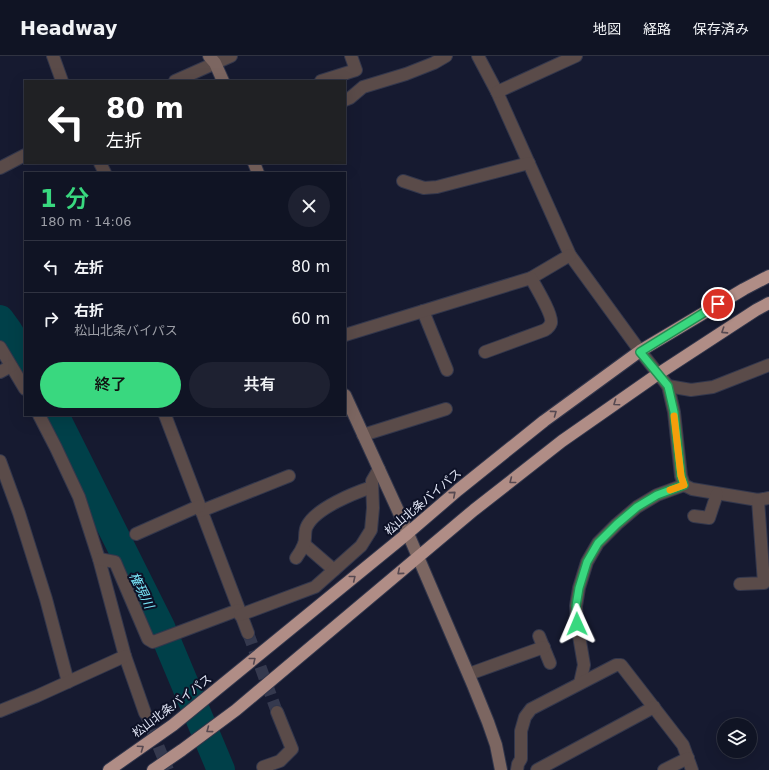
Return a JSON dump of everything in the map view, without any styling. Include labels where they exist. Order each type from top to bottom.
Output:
[{"type":"highway","name":"松山北条バイパス","points":[[109,770],[173,725],[544,421],[640,352],[744,289],[769,276]]},
{"type":"highway","points":[[153,770],[236,710],[418,556],[562,441],[658,374],[769,303]]},
{"type":"street","points":[[52,56],[62,80]]},
{"type":"street","points":[[177,80],[212,59],[230,56]]},
{"type":"street","points":[[324,80],[356,70],[351,56]]},
{"type":"street","points":[[346,100],[363,87],[406,74],[434,63],[446,56]]},
{"type":"street","points":[[478,56],[497,92],[570,255],[640,352],[668,386],[674,412],[681,476],[684,485],[692,489],[717,494],[764,499],[764,583],[740,584]]},
{"type":"street","points":[[497,92],[576,56]]},
{"type":"street","points":[[212,59],[222,80]]},
{"type":"street","points":[[0,168],[24,155]]},
{"type":"street","points":[[403,181],[424,188],[437,188],[529,163]]},
{"type":"street","points":[[346,335],[532,278],[570,255]]},
{"type":"street","points":[[485,352],[549,328],[552,322],[550,314],[532,278]]},
{"type":"street","points":[[424,311],[447,370]]},
{"type":"street","points":[[0,347],[24,386]]},
{"type":"street","points":[[668,386],[691,390],[713,387],[769,365]]},
{"type":"street","points":[[0,372],[11,366]]},
{"type":"street","points":[[346,397],[408,533],[469,674],[496,745],[502,770]]},
{"type":"street","points":[[363,435],[446,408]]},
{"type":"street","points":[[40,416],[79,498],[99,559],[125,656],[145,713]]},
{"type":"street","points":[[165,416],[248,633]]},
{"type":"street","points":[[0,461],[19,513],[46,599],[68,682]]},
{"type":"street","points":[[99,559],[115,562],[148,639],[154,642],[316,587],[361,546],[371,530],[373,508],[372,481],[379,469]]},
{"type":"street","points":[[136,534],[289,476]]},
{"type":"street","points":[[580,683],[584,665],[577,624],[576,606],[579,588],[587,562],[598,543],[637,507],[657,495],[684,485]]},
{"type":"street","points":[[296,558],[304,544],[306,527],[313,518],[322,510],[353,493],[372,487]]},
{"type":"street","points":[[694,516],[709,518],[717,494]]},
{"type":"street","points":[[304,544],[334,570]]},
{"type":"street","points":[[539,636],[550,663]]},
{"type":"street","points":[[469,674],[544,647]]},
{"type":"street","points":[[0,711],[31,699],[125,656]]},
{"type":"street","points":[[517,770],[521,759],[521,731],[525,717],[531,709],[616,665],[621,665],[684,745],[692,770]]},
{"type":"street","points":[[537,770],[654,707]]},
{"type":"street","points":[[263,767],[280,761],[292,749],[278,712]]},
{"type":"street","points":[[664,770],[688,758]]},
{"type":"waterway","name":"権現川","points":[[0,319],[24,356]]},
{"type":"waterway","name":"権現川","points":[[56,416],[161,627],[221,770]]},
{"type":"tunnel","points":[[248,633],[277,712]]},
{"type":"tunnel","points":[[145,713],[168,770]]},
{"type":"slow traffic","points":[[670,490],[684,485],[681,476],[674,416]]},
{"type":"route","points":[[577,624],[576,606],[579,588],[587,562],[598,543],[637,507],[657,495],[684,485],[681,476],[674,412],[668,386],[640,352],[718,304]]}]
